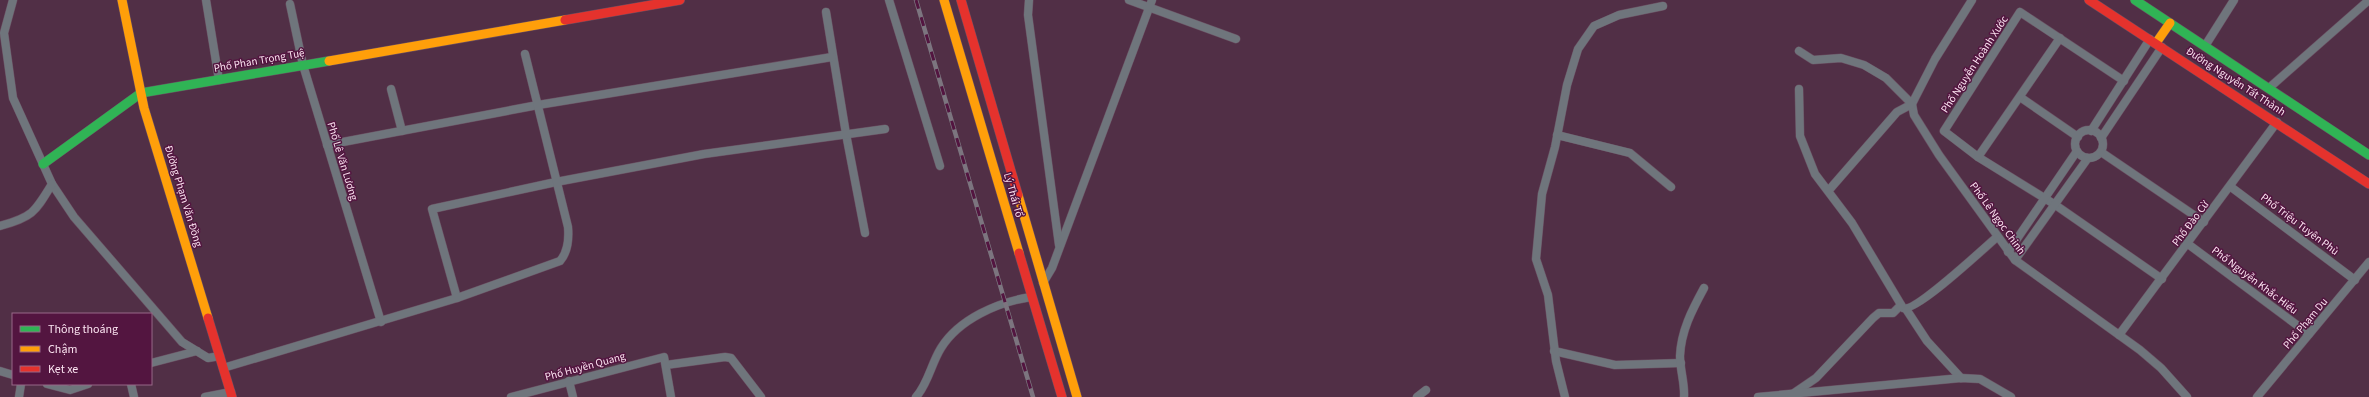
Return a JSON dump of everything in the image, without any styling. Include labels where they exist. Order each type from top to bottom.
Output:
[{"type":"main road","name":"Đường Phạm Văn Đồng","points":[[122,0],[141,93],[232,395]]},
{"type":"main road","name":"Phố Phan Trọng Tuệ","points":[[141,93],[680,0]]},
{"type":"main road","name":"Lý Thái Tổ","points":[[944,0],[986,146],[1062,397]]},
{"type":"main road","name":"Lý Thái Tổ","points":[[961,0],[1077,397]]},
{"type":"main road","name":"Đường Nguyễn Tất Thành","points":[[2089,0],[2277,122],[2369,184]]},
{"type":"main road","name":"Đường Nguyễn Tất Thành","points":[[2135,0],[2366,153]]},
{"type":"main road","points":[[2156,43],[2170,23]]},
{"type":"main road","points":[[43,164],[141,93]]},
{"type":"main road","points":[[986,146],[1002,141]]},
{"type":"main road","points":[[1050,358],[1064,354]]},
{"type":"street","points":[[13,0],[4,32],[13,98],[52,184],[74,218],[182,342],[208,358],[220,356]]},
{"type":"street","points":[[206,0],[219,80]]},
{"type":"street","points":[[889,0],[940,166]]},
{"type":"street","points":[[1029,0],[1028,15],[1059,247]]},
{"type":"street","points":[[1129,0],[1236,39]]},
{"type":"street","points":[[1043,283],[1059,247],[1152,0]]},
{"type":"street","points":[[1829,190],[1897,112],[1912,104],[1935,59],[1972,0]]},
{"type":"street","points":[[2205,46],[2234,0]]},
{"type":"street","points":[[2269,88],[2369,0]]},
{"type":"street","name":"Phố Lê Văn Lương","points":[[290,4],[303,65],[381,322]]},
{"type":"street","points":[[1565,397],[1554,351],[1548,295],[1536,259],[1542,194],[1558,135],[1567,85],[1578,49],[1594,26],[1619,15],[1663,6]]},
{"type":"street","points":[[826,12],[832,57],[865,233]]},
{"type":"street","name":"Phố Nguyễn Hoành Xước","points":[[2124,81],[2020,12],[1944,131],[1978,157],[2054,204],[2162,279]]},
{"type":"street","points":[[1978,157],[2060,38]]},
{"type":"street","points":[[2091,131],[2124,81],[2156,43]]},
{"type":"street","points":[[2101,138],[2156,43]]},
{"type":"street","points":[[1799,51],[1813,60],[1842,58],[1864,65],[1886,78],[1912,104]]},
{"type":"street","points":[[223,368],[381,322],[457,298],[560,261],[563,258],[569,239],[568,227],[525,54]]},
{"type":"street","points":[[327,145],[538,105],[832,57]]},
{"type":"street","points":[[391,89],[402,131]]},
{"type":"street","points":[[1799,89],[1800,136],[1815,174],[1829,190],[1852,223],[1927,341],[1961,378]]},
{"type":"street","points":[[2020,97],[2078,137]]},
{"type":"street","name":"Phố Lê Ngọc Chinh","points":[[1912,104],[1914,115],[1939,155],[2015,260],[2120,335],[2161,368],[2187,397]]},
{"type":"street","name":"Phố Đào Cừ","points":[[2120,335],[2231,187],[2277,122]]},
{"type":"street","points":[[457,298],[432,209],[556,182],[704,154],[885,129]]},
{"type":"street","points":[[2091,131],[2101,138],[2103,146],[2101,152],[2097,156],[2088,158],[2081,155],[2077,151],[2075,145],[2078,137],[2084,132],[2091,131]]},
{"type":"street","points":[[1558,135],[1630,154],[1671,187]]},
{"type":"street","points":[[2366,153],[2369,143]]},
{"type":"street","points":[[2008,252],[2077,151]]},
{"type":"street","points":[[2101,152],[2204,222]]},
{"type":"street","points":[[2015,260],[2088,158]]},
{"type":"street","points":[[0,226],[21,220],[35,211],[52,184]]},
{"type":"street","name":"Phố Triệu Tuyên Phù","points":[[2231,187],[2355,280]]},
{"type":"street","points":[[1794,393],[1816,378],[1873,318],[1880,313],[1893,313],[1932,293],[1997,237]]},
{"type":"street","name":"Phố Nguyễn Khắc Hiếu","points":[[2188,244],[2309,334]]},
{"type":"street","name":"Phố Phạm Du","points":[[2257,397],[2369,262]]},
{"type":"street","points":[[1684,397],[1681,363],[1682,340],[1688,318],[1704,288]]},
{"type":"street","points":[[916,397],[926,381],[941,348],[964,323],[1004,304],[1031,297]]},
{"type":"street","points":[[152,364],[197,351]]},
{"type":"street","points":[[1554,351],[1614,365],[1681,363]]},
{"type":"street","name":"Phố Huyền Quang","points":[[511,397],[569,381],[665,361],[725,357],[731,358],[760,397]]},
{"type":"street","points":[[665,361],[670,397]]},
{"type":"street","points":[[0,371],[12,375]]},
{"type":"street","points":[[1758,397],[1961,378],[1980,379],[2012,397]]},
{"type":"street","points":[[569,381],[573,397]]},
{"type":"street","points":[[19,397],[21,385]]},
{"type":"street","points":[[51,385],[70,390],[85,385]]},
{"type":"street","points":[[131,385],[134,397]]},
{"type":"street","points":[[1417,397],[1426,390]]},
{"type":"street","points":[[204,397],[232,395]]},
{"type":"railway","points":[[916,0],[1033,397]]},
{"type":"traffic: fast","points":[[2135,0],[2369,155]]},
{"type":"traffic: fast","points":[[43,164],[141,93],[329,61]]},
{"type":"traffic: slow","points":[[122,0],[144,108],[208,318]]},
{"type":"traffic: slow","points":[[944,0],[1019,253]]},
{"type":"traffic: slow","points":[[329,61],[565,20]]},
{"type":"traffic: slow","points":[[2156,43],[2170,23]]},
{"type":"traffic: slow","points":[[1018,195],[1077,397]]},
{"type":"traffic: jam","points":[[565,20],[680,0]]},
{"type":"traffic: jam","points":[[961,0],[1018,195]]},
{"type":"traffic: jam","points":[[2089,0],[2369,184]]},
{"type":"traffic: jam","points":[[1019,253],[1062,397]]},
{"type":"traffic: jam","points":[[208,318],[232,397]]}]
